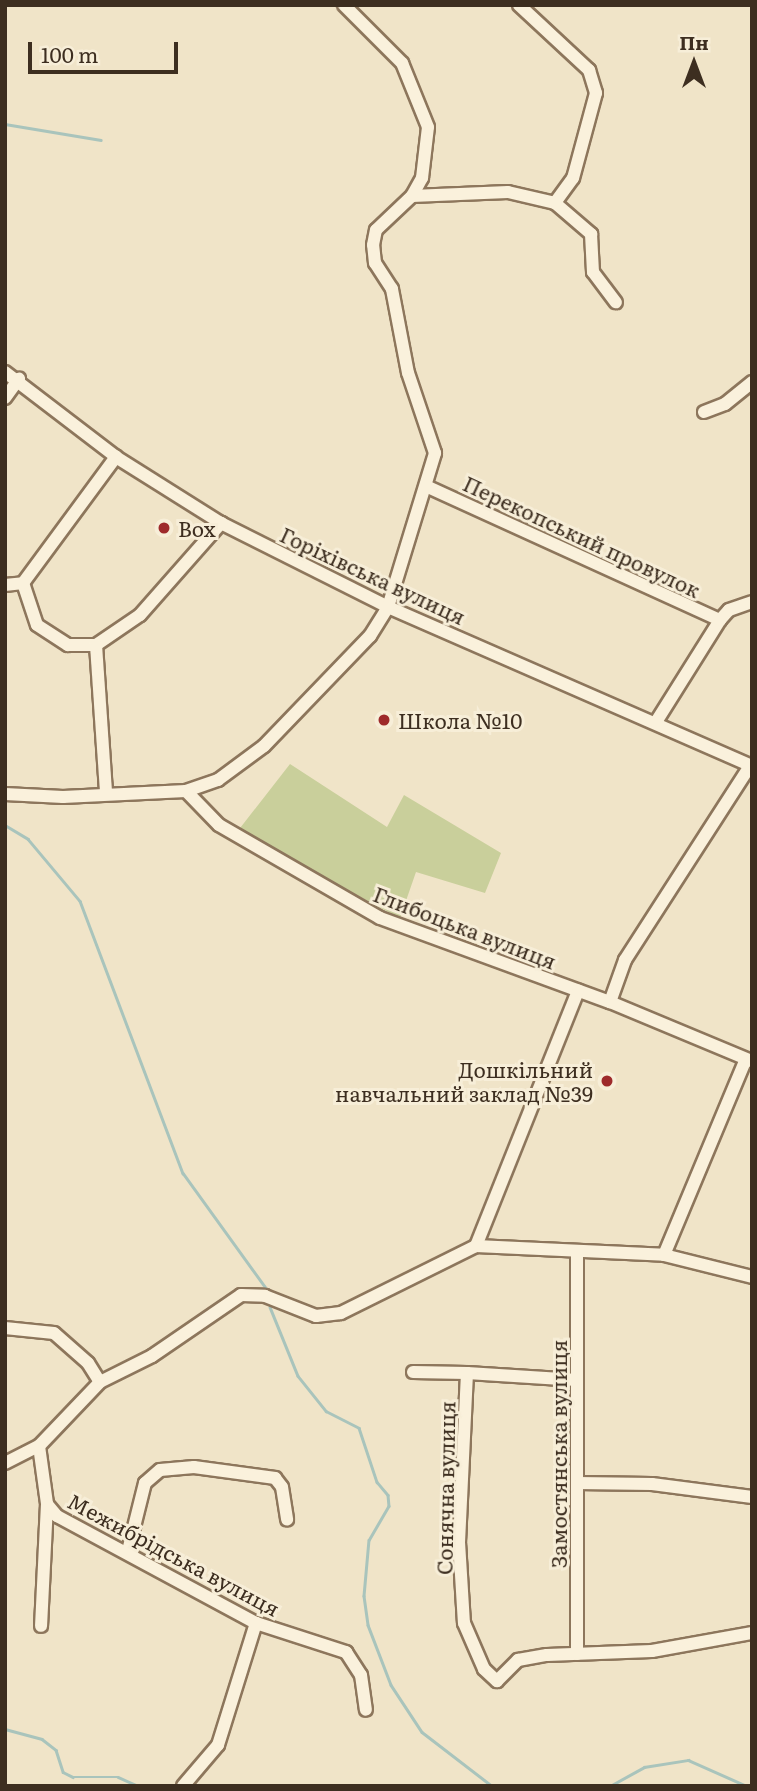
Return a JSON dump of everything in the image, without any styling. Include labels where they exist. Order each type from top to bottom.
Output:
[{"type":"street","points":[[5,794],[63,797],[186,791],[218,780],[264,746],[369,636],[388,607],[428,487],[433,436],[416,403],[392,289],[375,263],[373,245],[376,230],[412,196],[422,178],[428,127],[419,97],[402,62],[344,5]]},
{"type":"street","points":[[519,5],[589,70],[596,93],[573,178],[555,203]]},
{"type":"street","points":[[412,196],[508,192],[555,203],[591,234],[593,272],[616,302]]},
{"type":"street","name":"Горіхівська вулиця","points":[[5,372],[19,379],[116,457],[221,523],[388,607],[656,722],[751,766]]},
{"type":"street","points":[[5,398],[19,379]]},
{"type":"street","points":[[704,412],[725,404],[752,382]]},
{"type":"street","points":[[5,585],[23,583],[116,457]]},
{"type":"street","name":"Перекопський провулок","points":[[428,487],[720,620]]},
{"type":"street","points":[[23,583],[37,625],[68,645],[96,645],[141,615],[221,523]]},
{"type":"street","points":[[656,722],[720,620],[729,610],[752,602]]},
{"type":"street","points":[[96,645],[106,793]]},
{"type":"street","points":[[610,1002],[625,960],[751,766]]},
{"type":"street","name":"Глибоцька вулиця","points":[[186,791],[219,825],[380,918],[610,1002],[749,1060]]},
{"type":"street","points":[[476,1246],[578,991]]},
{"type":"street","points":[[664,1255],[749,1060]]},
{"type":"street","points":[[5,1464],[39,1446],[100,1382],[152,1356],[242,1296],[265,1296],[316,1316],[341,1313],[476,1246],[577,1253],[664,1255],[752,1277]]},
{"type":"street","name":"Замостянська вулиця","points":[[577,1253],[578,1654]]},
{"type":"street","points":[[5,1328],[54,1333],[68,1342],[100,1382]]},
{"type":"street","name":"Сонячна вулиця","points":[[413,1371],[577,1380]]},
{"type":"street","name":"Сонячна вулиця","points":[[467,1373],[459,1542],[464,1623],[492,1681],[518,1660],[578,1654]]},
{"type":"street","points":[[39,1446],[47,1504],[41,1626]]},
{"type":"street","points":[[128,1551],[145,1483],[160,1470],[194,1467],[275,1478],[282,1488],[287,1520]]},
{"type":"street","points":[[578,1483],[652,1484],[752,1497]]},
{"type":"street","name":"Межибрідська вулиця","points":[[47,1504],[57,1516],[128,1551],[256,1623],[346,1652],[360,1675],[366,1710]]},
{"type":"street","points":[[183,1786],[218,1745],[256,1623]]},
{"type":"street","points":[[578,1654],[652,1651],[752,1633]]},
{"type":"green space","points":[[290,764],[387,827],[404,795],[501,853],[485,893],[416,872],[400,918],[237,832]]},
{"type":"waterway","points":[[5,124],[101,140]]},
{"type":"waterway","points":[[5,825],[28,839],[80,901],[183,1173],[266,1288]]},
{"type":"waterway","points":[[270,1307],[298,1376],[326,1411],[359,1428],[377,1482],[388,1495],[389,1506],[369,1540],[364,1596],[368,1625],[391,1685],[422,1732],[492,1786]]},
{"type":"waterway","points":[[5,1729],[42,1739],[56,1750],[63,1772],[73,1777],[118,1777],[138,1786]]},
{"type":"waterway","points":[[610,1786],[644,1767],[688,1760],[747,1786]]},
{"type":"place","name":"Box","points":[[164,528]]},
{"type":"place","name":"Школа №10","points":[[384,720]]},
{"type":"place","name":"Дошкільний навчальний заклад №39","points":[[607,1081]]}]
